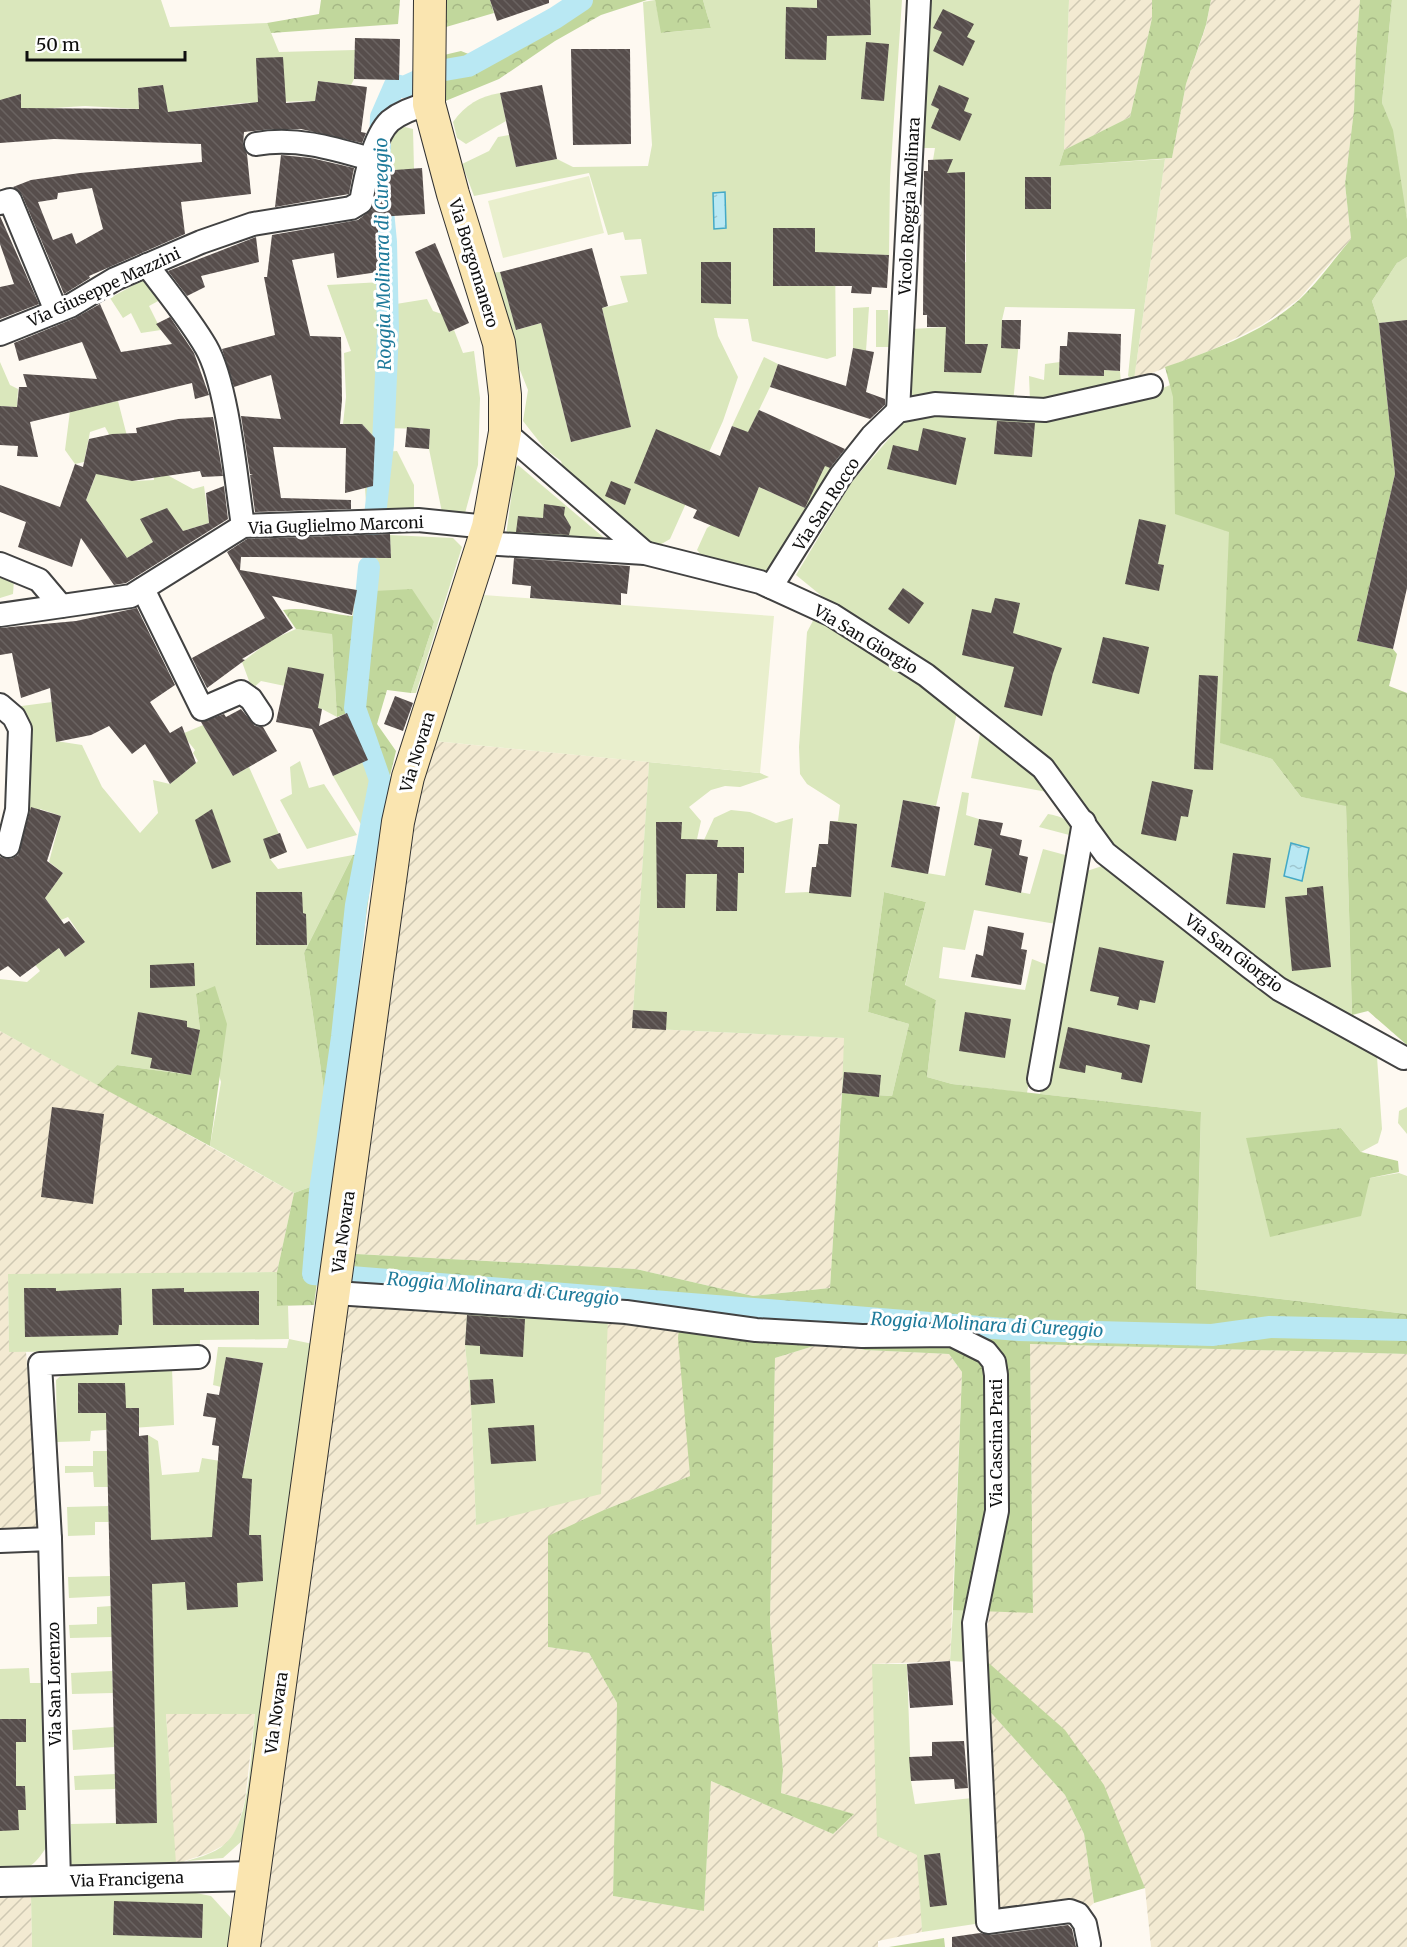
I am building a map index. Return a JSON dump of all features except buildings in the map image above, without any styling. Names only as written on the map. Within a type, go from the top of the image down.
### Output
[{"type":"main road","name":"Via Borgomanero","points":[[429,0],[429,88],[453,194],[499,344],[505,395],[505,432],[485,535]]},
{"type":"main road","name":"Via Novara","points":[[244,1947],[337,1282],[398,822],[408,777],[485,535]]},
{"type":"street","name":"Vicolo Roggia Molinara","points":[[898,411],[919,0]]},
{"type":"street","name":"Via Giuseppe Mazzini","points":[[0,334],[56,311],[114,279],[254,224],[351,208],[361,202],[373,154],[389,122],[411,109],[429,88]]},
{"type":"street","points":[[256,144],[280,140],[373,154]]},
{"type":"street","points":[[0,203],[10,200],[56,311]]},
{"type":"street","points":[[147,265],[207,348],[213,364],[223,404],[243,526]]},
{"type":"street","points":[[898,411],[935,404],[1045,410],[1151,386]]},
{"type":"street","name":"Via San Rocco","points":[[771,587],[842,474],[873,436],[898,411]]},
{"type":"street","points":[[505,432],[645,553]]},
{"type":"street","name":"Via Guglielmo Marconi","points":[[137,592],[243,526],[418,520],[485,535]]},
{"type":"street","points":[[485,535],[645,553],[771,587]]},
{"type":"street","points":[[0,564],[39,580],[61,606]]},
{"type":"street","name":"Via San Giorgio","points":[[771,587],[832,615],[926,675],[1043,768],[1105,853],[1279,989],[1404,1058]]},
{"type":"street","points":[[0,615],[137,592],[202,709],[241,692],[251,699],[261,714]]},
{"type":"street","points":[[0,705],[14,717],[20,729],[17,810],[8,846]]},
{"type":"street","points":[[1039,1079],[1084,822]]},
{"type":"street","name":"Via Cascina Prati","points":[[337,1282],[626,1312],[756,1330],[862,1336],[952,1335],[986,1352],[994,1362],[996,1375],[997,1511],[974,1623],[988,1922],[1070,1911],[1078,1914],[1085,1924],[1089,1944]]},
{"type":"street","name":"Via San Lorenzo","points":[[59,1881],[50,1539],[40,1364],[198,1357]]},
{"type":"street","points":[[0,1541],[50,1539]]},
{"type":"street","name":"Via Francigena","points":[[0,1882],[254,1876]]},
{"type":"shaded area","points":[[1069,0],[1152,0],[1152,18],[1130,117],[1064,150]]},
{"type":"shaded area","points":[[1211,0],[1360,0],[1354,110],[1345,184],[1351,239],[1299,299],[1262,325],[1214,349],[1134,380],[1165,159],[1172,158],[1186,84],[1206,26]]},
{"type":"shaded area","points":[[434,741],[649,762],[632,1028],[845,1038],[830,1288],[753,1296],[636,1269],[356,1254],[413,814]]},
{"type":"shaded area","points":[[0,1031],[294,1193],[277,1272],[8,1275],[9,1351],[26,1352],[42,1532],[0,1534]]},
{"type":"shaded area","points":[[342,1303],[467,1312],[465,1345],[471,1405],[476,1525],[608,1318],[680,1326],[690,1476],[604,1510],[548,1647],[589,1653],[617,1703],[613,1896],[704,1911],[711,1781],[833,1834],[853,1814],[781,1793],[783,1770],[770,1622],[775,1358],[830,1341],[865,1350],[949,1354],[962,1372],[950,1661],[872,1664],[918,1854],[922,1932],[878,1941],[878,1947],[259,1947]]},
{"type":"shaded area","points":[[1030,1344],[1407,1354],[1407,1947],[1151,1947],[1145,1888],[983,1658],[990,1611],[1033,1612]]},
{"type":"shaded area","points":[[984,1705],[1065,1795],[1084,1834],[1094,1903],[1087,1909],[995,1916]]},
{"type":"shaded area","points":[[255,1713],[245,1800],[237,1829],[226,1844],[209,1853],[175,1864],[166,1714]]},
{"type":"shaded area","points":[[0,1896],[31,1896],[32,1947],[0,1947]]},
{"type":"green space","points":[[0,0],[161,0],[170,27],[267,23],[279,52],[355,50],[354,79],[351,85],[318,81],[315,104],[310,101],[243,103],[168,112],[162,85],[138,88],[139,109],[85,106],[21,110],[0,100]]},
{"type":"green space","points":[[321,0],[400,0],[398,24],[271,33],[267,23],[319,14]]},
{"type":"green space","points":[[445,0],[490,0],[494,13],[446,27]]},
{"type":"green space","points":[[590,0],[647,0],[601,15],[555,41],[499,79],[443,102],[444,55],[461,51],[476,57],[506,47],[551,27]]},
{"type":"green space","points":[[655,0],[662,33],[711,28],[703,0],[902,0],[890,178],[889,255],[835,253],[836,356],[827,359],[752,341],[748,319],[714,318],[718,336],[738,377],[723,421],[670,539],[653,549],[565,475],[561,461],[545,449],[523,421],[528,390],[508,340],[488,273],[500,272],[516,330],[541,323],[571,442],[631,427],[602,308],[628,302],[620,276],[647,274],[641,239],[625,240],[623,232],[608,235],[589,173],[474,196],[462,164],[489,151],[498,137],[509,135],[516,167],[557,159],[573,167],[648,166],[652,145],[643,2]]},
{"type":"green space","points":[[655,0],[703,0],[711,28],[661,33]]},
{"type":"green space","points":[[929,0],[1069,0],[1064,150],[1059,166],[1165,159],[1134,380],[1128,376],[1135,309],[1005,307],[1002,320],[1021,320],[1013,403],[905,399],[912,329],[946,327],[944,263],[966,262],[965,231],[945,231],[965,203],[965,173],[943,173],[943,160],[933,160],[935,148],[922,148]]},
{"type":"green space","points":[[1152,0],[1211,0],[1206,25],[1186,84],[1172,158],[1059,166],[1064,150],[1130,117],[1152,18]]},
{"type":"green space","points":[[1360,0],[1392,0],[1382,103],[1393,130],[1407,219],[1407,257],[1397,263],[1372,301],[1379,323],[1395,474],[1357,641],[1393,649],[1397,654],[1389,686],[1407,693],[1407,1045],[1368,1011],[1352,1015],[1346,806],[1301,797],[1272,759],[1220,743],[1229,532],[1175,514],[1173,397],[1165,367],[1254,331],[1286,311],[1314,285],[1351,239],[1345,184],[1354,110]]},
{"type":"green space","points":[[1392,0],[1407,0],[1407,219],[1382,103]]},
{"type":"green space","points":[[500,93],[506,121],[466,144],[457,138],[453,122],[463,111],[486,96]]},
{"type":"green space","points":[[401,126],[413,129],[414,169],[383,196],[372,196],[374,164]]},
{"type":"green space","points":[[589,176],[604,233],[503,258],[488,201]]},
{"type":"green space","points":[[1407,257],[1407,320],[1379,323],[1372,301],[1397,263]]},
{"type":"green space","points":[[396,266],[396,304],[427,299],[433,311],[442,314],[449,332],[454,330],[463,353],[474,351],[480,398],[478,465],[464,517],[443,517],[429,449],[430,429],[380,428],[385,452],[397,451],[414,485],[414,517],[367,516],[365,488],[373,486],[375,438],[363,425],[343,424],[346,397],[344,353],[351,351],[327,285],[382,282],[382,268]]},
{"type":"green space","points":[[143,280],[160,300],[149,306],[161,330],[141,333],[131,313],[123,318],[110,298]]},
{"type":"green space","points":[[869,307],[866,351],[853,348],[853,308]]},
{"type":"green space","points":[[876,310],[888,310],[889,347],[876,347]]},
{"type":"green space","points":[[764,357],[778,364],[770,387],[748,433],[732,426]]},
{"type":"green space","points":[[0,362],[10,385],[18,389],[17,407],[0,406]]},
{"type":"green space","points":[[1060,362],[1059,375],[1104,376],[1104,370],[1120,371],[1121,383],[1060,398],[1030,401],[1029,376],[1044,380],[1045,364]]},
{"type":"green space","points":[[1170,385],[1230,531],[1221,743],[1272,759],[1301,797],[1346,805],[1352,1015],[1281,983],[1114,848],[1090,815],[796,575],[851,483],[904,421],[933,415],[1054,416],[1125,404]]},
{"type":"green space","points":[[118,401],[128,440],[111,438],[105,427],[90,432],[84,462],[75,464],[65,450],[70,411]]},
{"type":"green space","points":[[798,453],[835,470],[789,542],[766,572],[710,565],[697,550],[707,528],[711,525],[739,536],[759,487],[805,508],[819,477]]},
{"type":"green space","points":[[165,465],[169,476],[193,489],[204,486],[209,523],[183,531],[167,509],[141,519],[153,542],[127,558],[86,500],[97,472],[134,481],[154,480],[153,470]]},
{"type":"green space","points":[[518,465],[609,542],[506,536],[515,469]]},
{"type":"green space","points":[[390,535],[453,538],[462,547],[416,693],[411,693],[434,622],[352,617],[363,558],[391,558]]},
{"type":"green space","points":[[0,573],[14,580],[13,594],[0,598]]},
{"type":"green space","points":[[412,589],[434,622],[411,693],[387,690],[377,724],[396,751],[376,834],[366,833],[373,785],[368,760],[347,713],[337,717],[332,634],[296,629],[283,610],[303,609],[366,617],[374,591]]},
{"type":"green space","points":[[484,595],[774,616],[760,773],[434,741]]},
{"type":"green space","points":[[815,617],[897,669],[957,713],[936,806],[903,800],[891,867],[945,876],[962,792],[969,793],[966,815],[979,819],[974,845],[992,849],[985,885],[1030,894],[1043,849],[1069,856],[1056,924],[974,910],[965,950],[943,947],[939,978],[1025,990],[1032,959],[1050,966],[1027,1093],[952,1084],[927,1077],[936,1000],[905,986],[926,902],[884,892],[868,1012],[909,1024],[892,1096],[842,1093],[844,1038],[632,1028],[649,762],[760,773],[769,777],[740,787],[725,786],[711,790],[689,807],[701,821],[697,839],[704,840],[714,818],[731,810],[750,812],[776,823],[793,818],[785,893],[809,892],[812,867],[816,867],[819,844],[828,844],[830,821],[838,821],[840,805],[807,784],[800,774],[799,747],[807,632]]},
{"type":"green space","points":[[296,629],[332,633],[337,717],[310,706],[323,674],[288,668],[285,686],[261,681],[252,689],[242,662],[271,640]]},
{"type":"green space","points":[[52,702],[56,741],[82,745],[102,787],[140,833],[158,813],[153,780],[170,784],[198,761],[193,753],[195,750],[182,734],[203,725],[233,776],[249,767],[287,852],[270,859],[278,869],[353,855],[304,953],[328,1118],[313,1186],[294,1193],[210,1146],[221,1082],[196,994],[200,1030],[191,1075],[117,1065],[97,1085],[0,1031],[0,979],[27,982],[40,971],[26,953],[49,936],[65,957],[85,942],[68,917],[61,920],[45,898],[63,873],[49,862],[61,816],[40,809],[37,822],[14,816],[14,707]]},
{"type":"green space","points":[[980,734],[1029,769],[1047,792],[971,778]]},
{"type":"green space","points":[[368,760],[373,785],[366,833],[333,776]]},
{"type":"green space","points":[[300,761],[309,788],[324,784],[357,835],[307,849],[280,800],[292,794],[290,767]]},
{"type":"green space","points":[[1048,814],[1058,816],[1068,822],[1073,836],[1039,827]]},
{"type":"green space","points":[[375,850],[314,1305],[277,1306],[277,1272],[294,1193],[313,1186],[328,1118],[304,953],[353,855]]},
{"type":"green space","points":[[1108,864],[1264,992],[1359,1043],[1377,1057],[1382,1129],[1378,1143],[1361,1152],[1341,1128],[1246,1139],[1370,1178],[1399,1173],[1407,1176],[1407,1314],[1196,1289],[1201,1112],[1040,1094],[1084,872]]},
{"type":"green space","points":[[884,892],[926,902],[905,985],[936,1000],[927,1077],[952,1084],[1201,1112],[1196,1289],[1407,1314],[1407,1354],[1030,1344],[1033,1613],[953,1610],[962,1372],[949,1354],[865,1350],[830,1341],[775,1358],[770,1622],[783,1770],[781,1793],[854,1814],[833,1834],[711,1781],[704,1911],[613,1896],[617,1703],[589,1653],[548,1647],[548,1536],[604,1510],[690,1476],[678,1338],[681,1310],[351,1288],[356,1254],[636,1269],[753,1296],[830,1288],[842,1093],[892,1096],[909,1024],[868,1012]]},
{"type":"green space","points":[[215,986],[227,1024],[210,1146],[97,1085],[117,1065],[191,1075],[200,1030],[196,994]]},
{"type":"green space","points":[[1407,1107],[1407,1134],[1398,1123],[1399,1111]]},
{"type":"green space","points":[[1341,1128],[1361,1152],[1398,1161],[1399,1172],[1370,1178],[1361,1216],[1270,1237],[1246,1138]]},
{"type":"green space","points":[[277,1272],[277,1306],[288,1306],[289,1339],[200,1340],[200,1350],[9,1352],[8,1274]]},
{"type":"green space","points":[[467,1312],[608,1318],[601,1494],[476,1525],[471,1405],[465,1345]]},
{"type":"green space","points":[[289,1339],[313,1344],[243,1840],[223,1858],[186,1861],[221,1847],[234,1832],[241,1818],[248,1782],[255,1714],[166,1714],[176,1862],[70,1871],[71,1824],[157,1822],[148,1435],[158,1441],[162,1475],[199,1472],[202,1458],[245,1465],[263,1363],[227,1357],[221,1387],[213,1385],[218,1347],[287,1348]]},
{"type":"green space","points":[[172,1368],[174,1425],[91,1431],[90,1441],[57,1442],[56,1380],[66,1371]]},
{"type":"green space","points":[[93,1451],[107,1451],[108,1487],[94,1487],[93,1472],[65,1473],[65,1466],[93,1466]]},
{"type":"green space","points":[[108,1506],[109,1522],[95,1522],[95,1535],[68,1536],[67,1507]]},
{"type":"green space","points":[[110,1576],[110,1596],[69,1598],[68,1577]]},
{"type":"green space","points":[[111,1606],[112,1637],[70,1638],[69,1625],[97,1624],[97,1607]]},
{"type":"green space","points":[[953,1610],[973,1610],[968,1662],[950,1661]]},
{"type":"green space","points":[[983,1658],[1065,1730],[1104,1785],[1145,1888],[1094,1903],[1084,1834],[1065,1795],[984,1705]]},
{"type":"green space","points":[[872,1664],[907,1664],[911,1781],[915,1804],[982,1797],[988,1922],[922,1932],[917,1855],[877,1836]]},
{"type":"green space","points":[[29,1668],[30,1683],[44,1683],[46,1848],[32,1865],[22,1869],[0,1871],[0,1669]]},
{"type":"green space","points":[[112,1671],[113,1693],[72,1694],[71,1673]]},
{"type":"green space","points":[[114,1727],[114,1747],[73,1750],[72,1730]]},
{"type":"green space","points":[[115,1774],[115,1789],[75,1790],[74,1776]]},
{"type":"green space","points":[[114,1887],[186,1891],[211,1896],[232,1919],[229,1947],[32,1947],[31,1896]]},
{"type":"green space","points":[[944,1938],[945,1947],[889,1947]]},
{"type":"water","points":[[725,192],[726,228],[714,229],[713,193]]},
{"type":"water","points":[[1291,843],[1309,848],[1302,881],[1284,876]]},
{"type":"waterway","name":"Roggia Molinara di Cureggio","points":[[374,525],[383,444],[388,331],[386,242],[379,169],[381,117],[395,85],[404,87],[439,71],[468,66],[555,18],[582,0]]},
{"type":"waterway","name":"Roggia Molinara di Cureggio","points":[[369,567],[355,708],[380,780],[356,905],[342,1037],[320,1191],[313,1274],[1019,1330],[1212,1335],[1270,1327],[1407,1330]]}]
